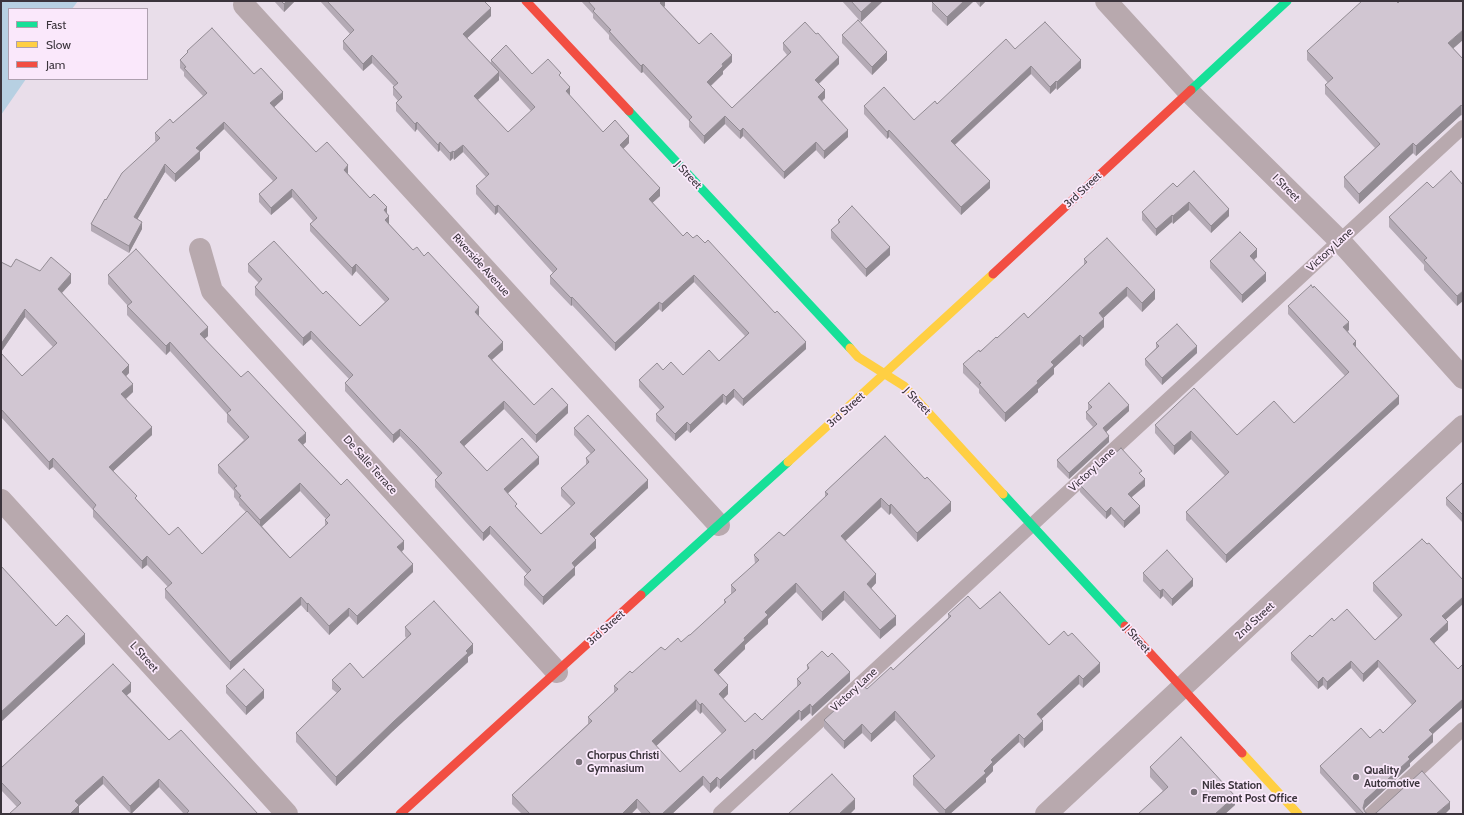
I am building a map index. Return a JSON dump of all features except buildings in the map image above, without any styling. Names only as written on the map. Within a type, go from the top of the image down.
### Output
[{"type":"street","name":"J Street","points":[[526,1],[858,357],[884,375],[904,386],[1298,814]]},
{"type":"street","name":"I Street","points":[[1106,1],[1189,92],[1340,240],[1463,378]]},
{"type":"street","name":"3rd Street","points":[[400,814],[884,375],[1287,1]]},
{"type":"street","name":"Riverside Avenue","points":[[244,5],[719,525]]},
{"type":"street","name":"De Salle Terrace","points":[[200,249],[212,291],[558,672]]},
{"type":"street","name":"2nd Street","points":[[1046,814],[1463,426]]},
{"type":"street","name":"L Street","points":[[1,500],[287,814]]},
{"type":"lane","name":"Victory Lane","points":[[720,813],[1463,127]]},
{"type":"lane","points":[[1371,814],[1463,729]]},
{"type":"water","points":[[1,1],[78,1],[73,8],[8,8],[8,80],[25,80],[1,115]]},
{"type":"traffic: fast","points":[[1191,90],[1287,1]]},
{"type":"traffic: fast","points":[[629,111],[850,348]]},
{"type":"traffic: fast","points":[[641,595],[788,462]]},
{"type":"traffic: fast","points":[[1003,494],[1125,626]]},
{"type":"traffic: slow","points":[[788,462],[993,274]]},
{"type":"traffic: slow","points":[[850,348],[858,357],[904,386],[1003,494]]},
{"type":"traffic: slow","points":[[1242,753],[1298,814]]},
{"type":"traffic: jam","points":[[526,1],[629,111]]},
{"type":"traffic: jam","points":[[993,274],[1191,90]]},
{"type":"traffic: jam","points":[[400,814],[641,595]]},
{"type":"traffic: jam","points":[[1125,626],[1242,753]]},
{"type":"place","name":"Chorpus Christi Gymnasium","points":[[579,762]]},
{"type":"place","name":"Quality Automotive","points":[[1356,777]]},
{"type":"place","name":"Niles Station Fremont Post Office","points":[[1194,792]]}]
